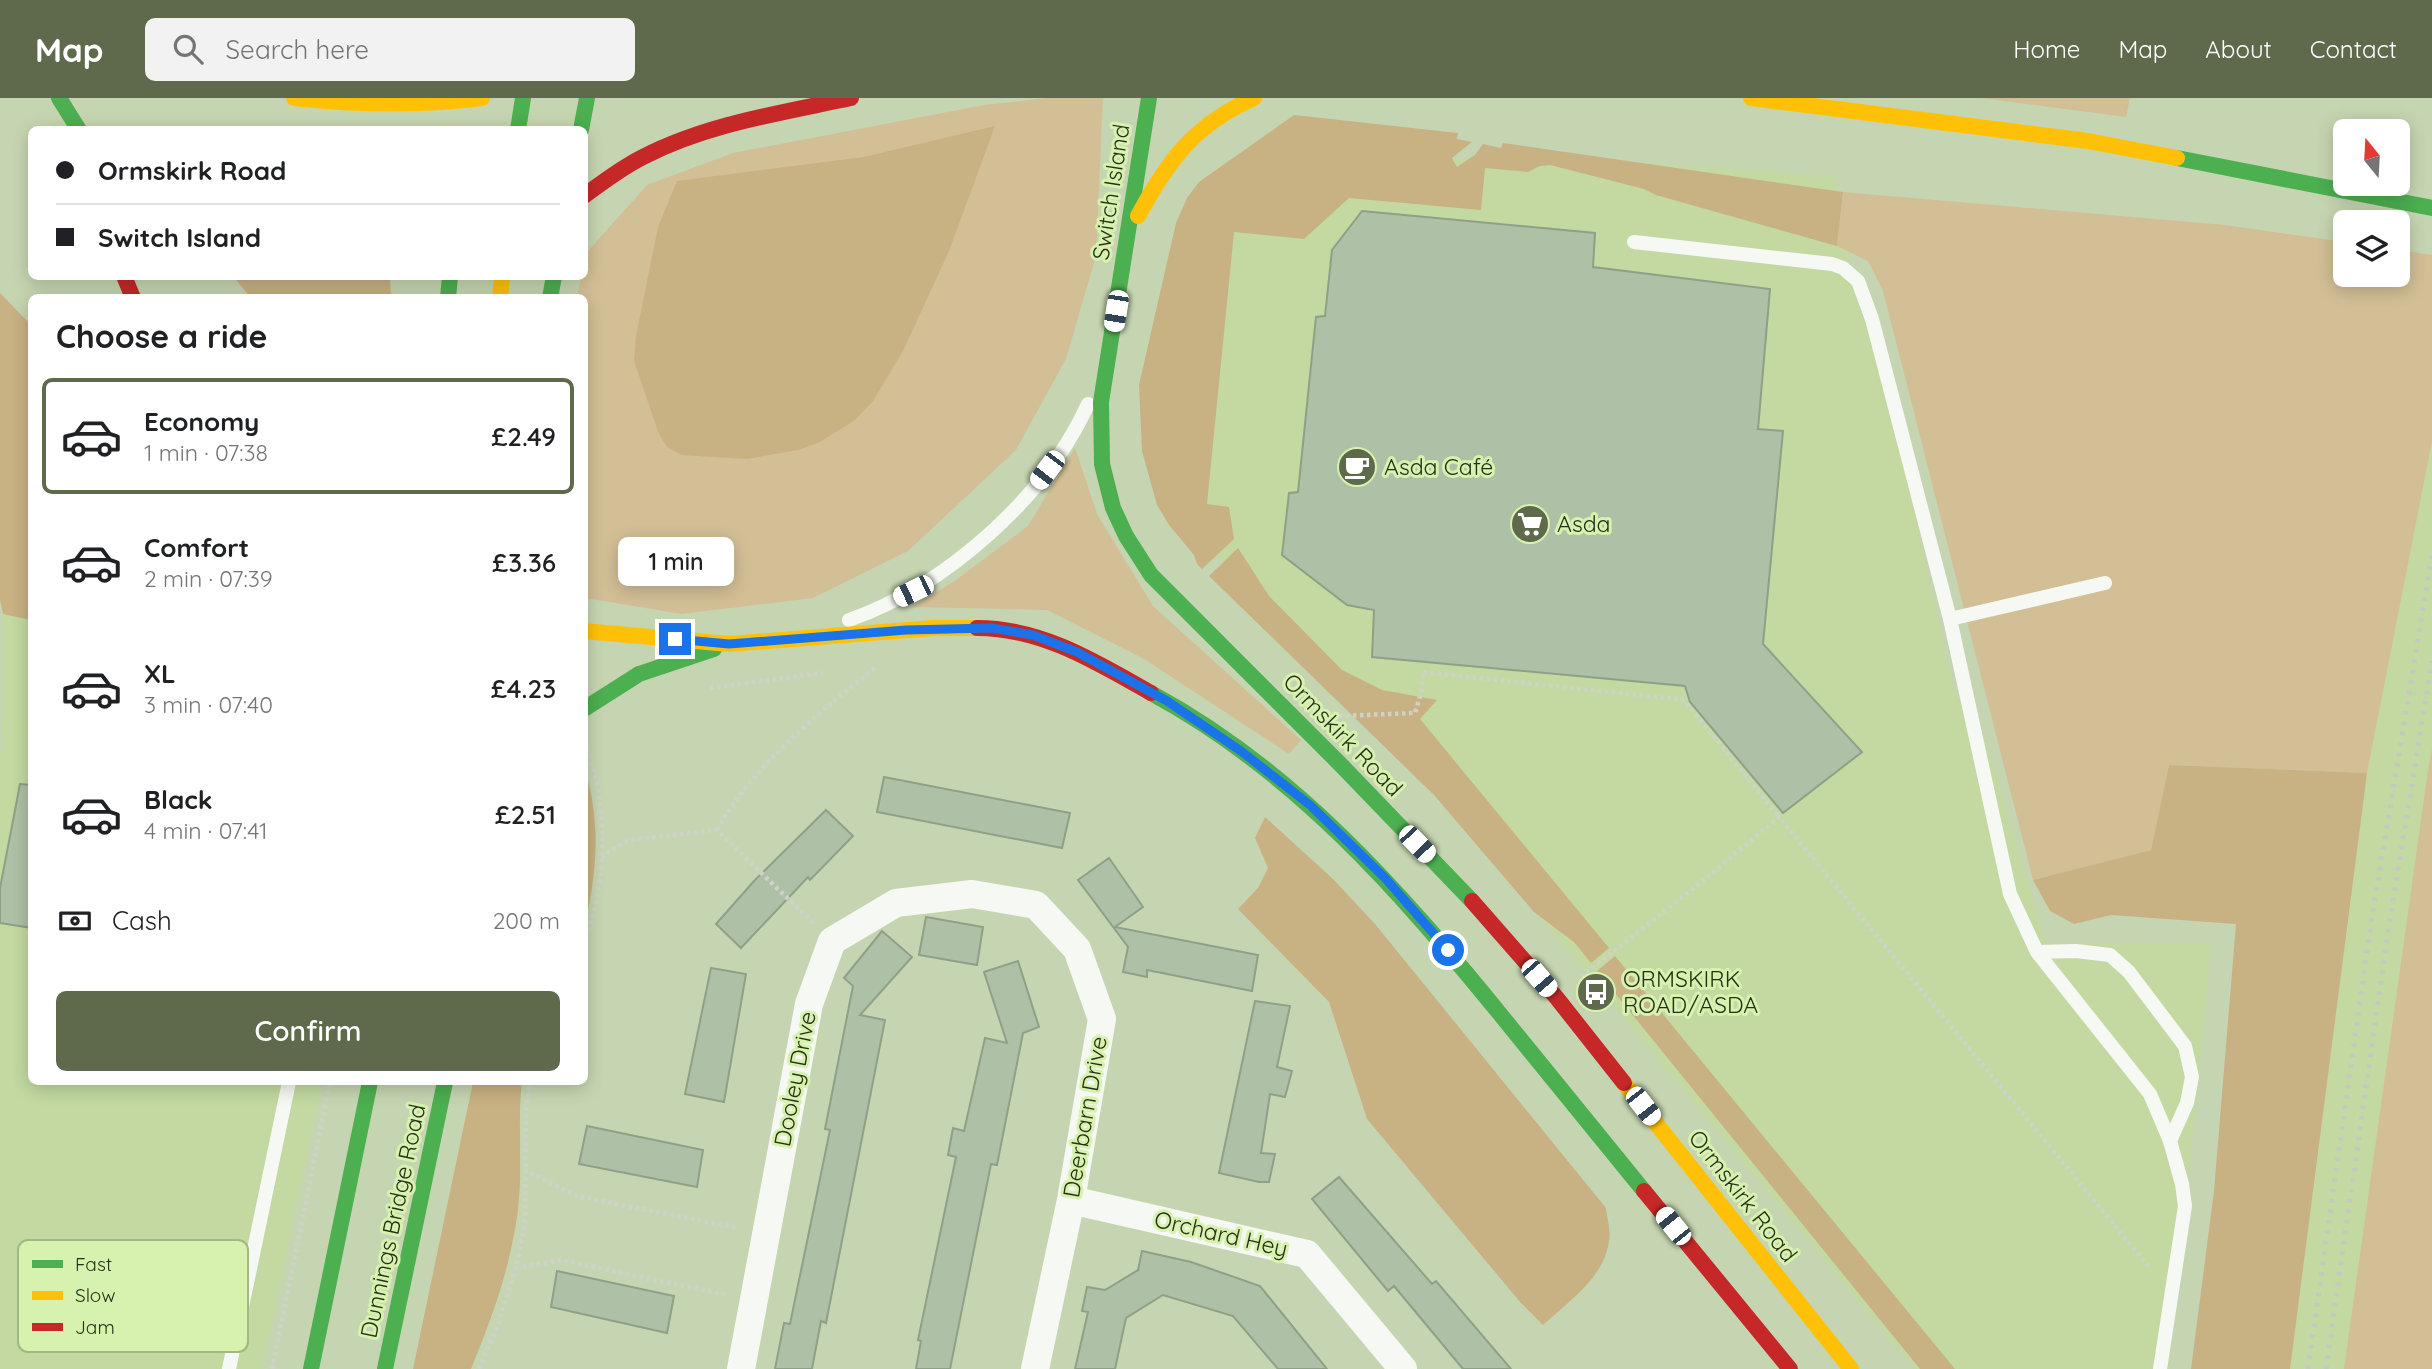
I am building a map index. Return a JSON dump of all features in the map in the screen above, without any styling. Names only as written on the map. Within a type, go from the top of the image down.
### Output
[{"type":"highway","points":[[59,98],[76,126]]},
{"type":"highway","points":[[294,98],[427,103],[472,99],[465,120]]},
{"type":"highway","points":[[519,126],[523,98]]},
{"type":"highway","points":[[582,126],[587,98]]},
{"type":"highway","points":[[588,193],[625,164],[654,150],[720,128],[851,98]]},
{"type":"highway","name":"Switch Island","points":[[1107,361],[1149,98]]},
{"type":"highway","points":[[1128,234],[1153,187],[1181,148],[1217,117],[1254,98]]},
{"type":"highway","points":[[1751,98],[2088,141],[2432,208]]},
{"type":"highway","name":"Ormskirk Road","points":[[1107,361],[1100,430],[1102,463],[1109,498],[1134,554],[1151,575],[1472,901],[1556,997],[1851,1369]]},
{"type":"highway","points":[[800,636],[945,628],[992,628],[1033,635],[1077,652],[1167,701],[1241,751],[1310,805],[1385,878],[1433,932],[1790,1369]]},
{"type":"highway","name":"Switch Island","points":[[588,631],[729,644],[800,636]]},
{"type":"highway","points":[[588,706],[639,674],[729,644]]},
{"type":"highway","points":[[311,1369],[369,1085]]},
{"type":"highway","name":"Dunnings Bridge Road","points":[[385,1369],[444,1085]]},
{"type":"street","name":"Deerbarn Drive","points":[[832,941],[896,903],[972,894],[1036,905],[1077,949],[1102,1019],[1071,1199],[1035,1369]]},
{"type":"street","name":"Dooley Drive","points":[[741,1369],[809,1004],[832,941]]},
{"type":"street","name":"Orchard Hey","points":[[1071,1199],[1307,1254],[1403,1369]]},
{"type":"lane","points":[[1634,242],[1832,264],[1843,268],[1858,281],[1872,319],[1950,620],[2010,894],[2037,952],[2150,1094],[2170,1141],[2182,1184],[2185,1206],[2160,1369]]},
{"type":"lane","name":"Switch Island","points":[[800,636],[863,615],[913,591],[995,530],[1021,505],[1074,435],[1107,361]]},
{"type":"lane","points":[[1950,620],[2105,583]]},
{"type":"lane","points":[[2037,952],[2076,951],[2110,955],[2129,972],[2185,1046],[2192,1077],[2187,1103],[2170,1141]]},
{"type":"lane","points":[[248,1278],[288,1085]]},
{"type":"path","points":[[717,830],[734,801],[797,732],[880,664],[867,666]]},
{"type":"path","points":[[1330,716],[1415,713],[1422,690],[1423,672],[1684,700],[2148,1266]]},
{"type":"path","points":[[707,689],[829,673]]},
{"type":"path","points":[[588,756],[599,793],[601,857],[588,931]]},
{"type":"path","points":[[1556,997],[1779,817]]},
{"type":"path","points":[[601,857],[629,840],[717,830]]},
{"type":"path","points":[[717,830],[832,941]]},
{"type":"path","points":[[272,1369],[329,1085]]},
{"type":"path","points":[[479,1369],[498,1325],[516,1268],[525,1224],[526,1108],[530,1085]]},
{"type":"path","points":[[524,1170],[577,1196],[766,1234]]},
{"type":"path","points":[[516,1268],[561,1260],[754,1301]]},
{"type":"shaded area","points":[[1047,98],[1103,98],[1096,256],[1066,359],[1016,450],[908,551],[813,598],[681,614],[588,598],[588,294],[578,294],[580,280],[588,280],[588,251],[647,185],[733,153],[984,105]]},
{"type":"shaded area","points":[[1981,98],[2130,98],[2126,117]]},
{"type":"shaded area","points":[[1294,115],[1458,133],[1457,139],[1472,142],[1452,158],[1457,167],[1475,155],[1483,144],[1501,148],[1503,143],[1843,192],[1837,246],[1656,195],[1644,189],[1550,165],[1528,172],[1485,168],[1481,210],[1349,198],[1304,239],[1234,232],[1207,504],[1229,507],[1234,539],[1202,569],[1157,505],[1142,451],[1139,385],[1176,223],[1187,198],[1199,182]]},
{"type":"shaded area","points":[[995,126],[949,251],[903,351],[873,401],[855,420],[818,443],[798,450],[747,459],[681,455],[667,447],[659,434],[634,361],[636,336],[658,227],[677,181],[864,157]]},
{"type":"shaded area","points":[[1508,153],[1835,176],[1853,281],[1899,442],[1954,693],[1981,725],[2047,944],[2212,943],[2169,1369],[1915,1369],[1355,695],[1177,516],[1231,202],[1347,176]]},
{"type":"shaded area","points":[[1843,192],[2225,225],[2333,240],[2333,287],[2410,287],[2410,252],[2432,255],[2432,441],[2367,773],[2169,765],[2151,850],[2033,880],[1883,291],[1868,261],[1837,246]]},
{"type":"shaded area","points":[[236,280],[390,280],[391,294],[248,294]]},
{"type":"shaded area","points":[[0,293],[28,322],[28,619],[3,614],[0,600]]},
{"type":"shaded area","points":[[2432,441],[2432,749],[2344,1369],[2290,1369],[2367,773]]},
{"type":"shaded area","points":[[1075,448],[1097,514],[1153,606],[1301,740],[1289,754],[1144,659],[1047,610],[912,607],[956,580],[1028,526]]},
{"type":"shaded area","points":[[1238,548],[1269,596],[1342,670],[1382,690],[1437,700],[1420,719],[1609,948],[1591,963],[1574,942],[1534,912],[1434,795],[1209,576]]},
{"type":"shaded area","points":[[3,614],[28,619],[28,1085],[321,1085],[262,1369],[0,1369],[0,760],[3,729]]},
{"type":"shaded area","points":[[2432,749],[2432,1369],[2344,1369],[2428,770]]},
{"type":"shaded area","points":[[2169,765],[2367,773],[2290,1369],[2191,1369],[2214,1191],[2236,924],[2111,915],[2074,924],[2050,911],[2033,880],[2151,850]]},
{"type":"shaded area","points":[[588,781],[596,847],[588,908]]},
{"type":"shaded area","points":[[1265,817],[1333,879],[1375,924],[1606,1208],[1609,1237],[1606,1254],[1600,1266],[1584,1288],[1543,1325],[1521,1303],[1367,1119],[1329,1002],[1238,909],[1258,888],[1268,868],[1255,838]]},
{"type":"shaded area","points":[[1615,956],[1955,1369],[1920,1369],[1597,971]]},
{"type":"shaded area","points":[[472,1085],[522,1085],[518,1210],[505,1272],[471,1369],[413,1369]]},
{"type":"building","name":"Asda","points":[[1362,211],[1595,233],[1593,267],[1770,289],[1758,429],[1783,431],[1763,644],[1862,752],[1783,813],[1690,702],[1685,686],[1372,657],[1374,610],[1347,605],[1282,555],[1289,493],[1298,492],[1316,317],[1325,316],[1332,250]]},
{"type":"building","points":[[884,777],[1070,813],[1062,848],[877,812]]},
{"type":"building","points":[[20,784],[28,785],[28,927],[0,923],[0,888]]},
{"type":"building","points":[[826,810],[853,836],[810,880],[808,877],[741,948],[716,924],[754,881]]},
{"type":"building","points":[[1109,858],[1143,907],[1115,927],[1258,955],[1252,991],[1147,970],[1147,977],[1123,972],[1128,947],[1078,880]]},
{"type":"building","points":[[926,917],[983,927],[977,965],[919,955]]},
{"type":"building","points":[[882,931],[912,957],[860,1015],[885,1020],[826,1323],[821,1321],[812,1369],[775,1369],[784,1323],[790,1324],[830,1130],[825,1129],[853,986],[844,978]]},
{"type":"building","points":[[1018,961],[1039,1027],[1023,1033],[997,1165],[991,1164],[950,1369],[916,1369],[921,1341],[918,1340],[956,1157],[948,1155],[953,1128],[964,1131],[985,1038],[1007,1043],[984,972]]},
{"type":"building","points":[[711,968],[746,974],[724,1102],[685,1094]]},
{"type":"building","points":[[1255,1001],[1290,1006],[1277,1067],[1292,1071],[1285,1097],[1270,1094],[1261,1153],[1275,1154],[1269,1182],[1219,1173]]},
{"type":"building","points":[[587,1126],[703,1150],[697,1187],[579,1164]]},
{"type":"building","points":[[1339,1177],[1432,1284],[1436,1281],[1511,1369],[1463,1369],[1394,1286],[1388,1291],[1312,1199]]},
{"type":"building","points":[[1142,1251],[1191,1262],[1260,1286],[1327,1369],[1278,1369],[1233,1316],[1163,1295],[1126,1318],[1115,1369],[1075,1369],[1088,1312],[1082,1311],[1087,1287],[1105,1290],[1138,1270]]},
{"type":"building","points":[[557,1271],[674,1296],[667,1333],[551,1307]]},
{"type":"railway","points":[[2308,1369],[2371,923],[2432,555]]},
{"type":"railway","points":[[2326,1369],[2389,925],[2432,661]]},
{"type":"traffic: fast","points":[[59,98],[76,126]]},
{"type":"traffic: fast","points":[[519,126],[523,98]]},
{"type":"traffic: fast","points":[[582,126],[587,98]]},
{"type":"traffic: fast","points":[[1149,98],[1101,402],[1102,464],[1113,508],[1126,536],[1151,575],[1472,901]]},
{"type":"traffic: fast","points":[[2177,158],[2432,208]]},
{"type":"traffic: fast","points":[[448,294],[450,280]]},
{"type":"traffic: fast","points":[[551,294],[553,280]]},
{"type":"traffic: fast","points":[[588,706],[639,674],[714,649]]},
{"type":"traffic: fast","points":[[1151,693],[1252,758],[1298,796],[1383,878],[1462,968],[1644,1191]]},
{"type":"traffic: fast","points":[[311,1369],[369,1085]]},
{"type":"traffic: fast","points":[[385,1369],[444,1085]]},
{"type":"traffic: slow","points":[[294,98],[388,104],[482,98]]},
{"type":"traffic: slow","points":[[1138,216],[1161,177],[1185,146],[1215,120],[1254,98]]},
{"type":"traffic: slow","points":[[1751,98],[2088,141],[2177,158]]},
{"type":"traffic: slow","points":[[500,294],[502,280]]},
{"type":"traffic: slow","points":[[588,631],[729,644],[933,628],[977,628]]},
{"type":"traffic: slow","points":[[1624,1083],[1851,1369]]},
{"type":"traffic: jam","points":[[588,193],[635,161],[693,136],[745,121],[851,98]]},
{"type":"traffic: jam","points":[[126,280],[131,294]]},
{"type":"traffic: jam","points":[[977,628],[1001,630],[1046,640],[1089,659],[1151,693]]},
{"type":"traffic: jam","points":[[1472,901],[1556,997],[1624,1083]]},
{"type":"traffic: jam","points":[[1644,1191],[1790,1369]]},
{"type":"place","name":"Asda Café","points":[[1357,467]]},
{"type":"place","name":"Asda","points":[[1530,524]]},
{"type":"place","name":"ORMSKIRK ROAD/ASDA","points":[[1596,992]]},
{"type":"route","points":[[675,639],[729,644],[800,636],[933,628],[992,628],[1033,635],[1077,652],[1167,701],[1241,751],[1310,805],[1385,878],[1448,950]]}]
